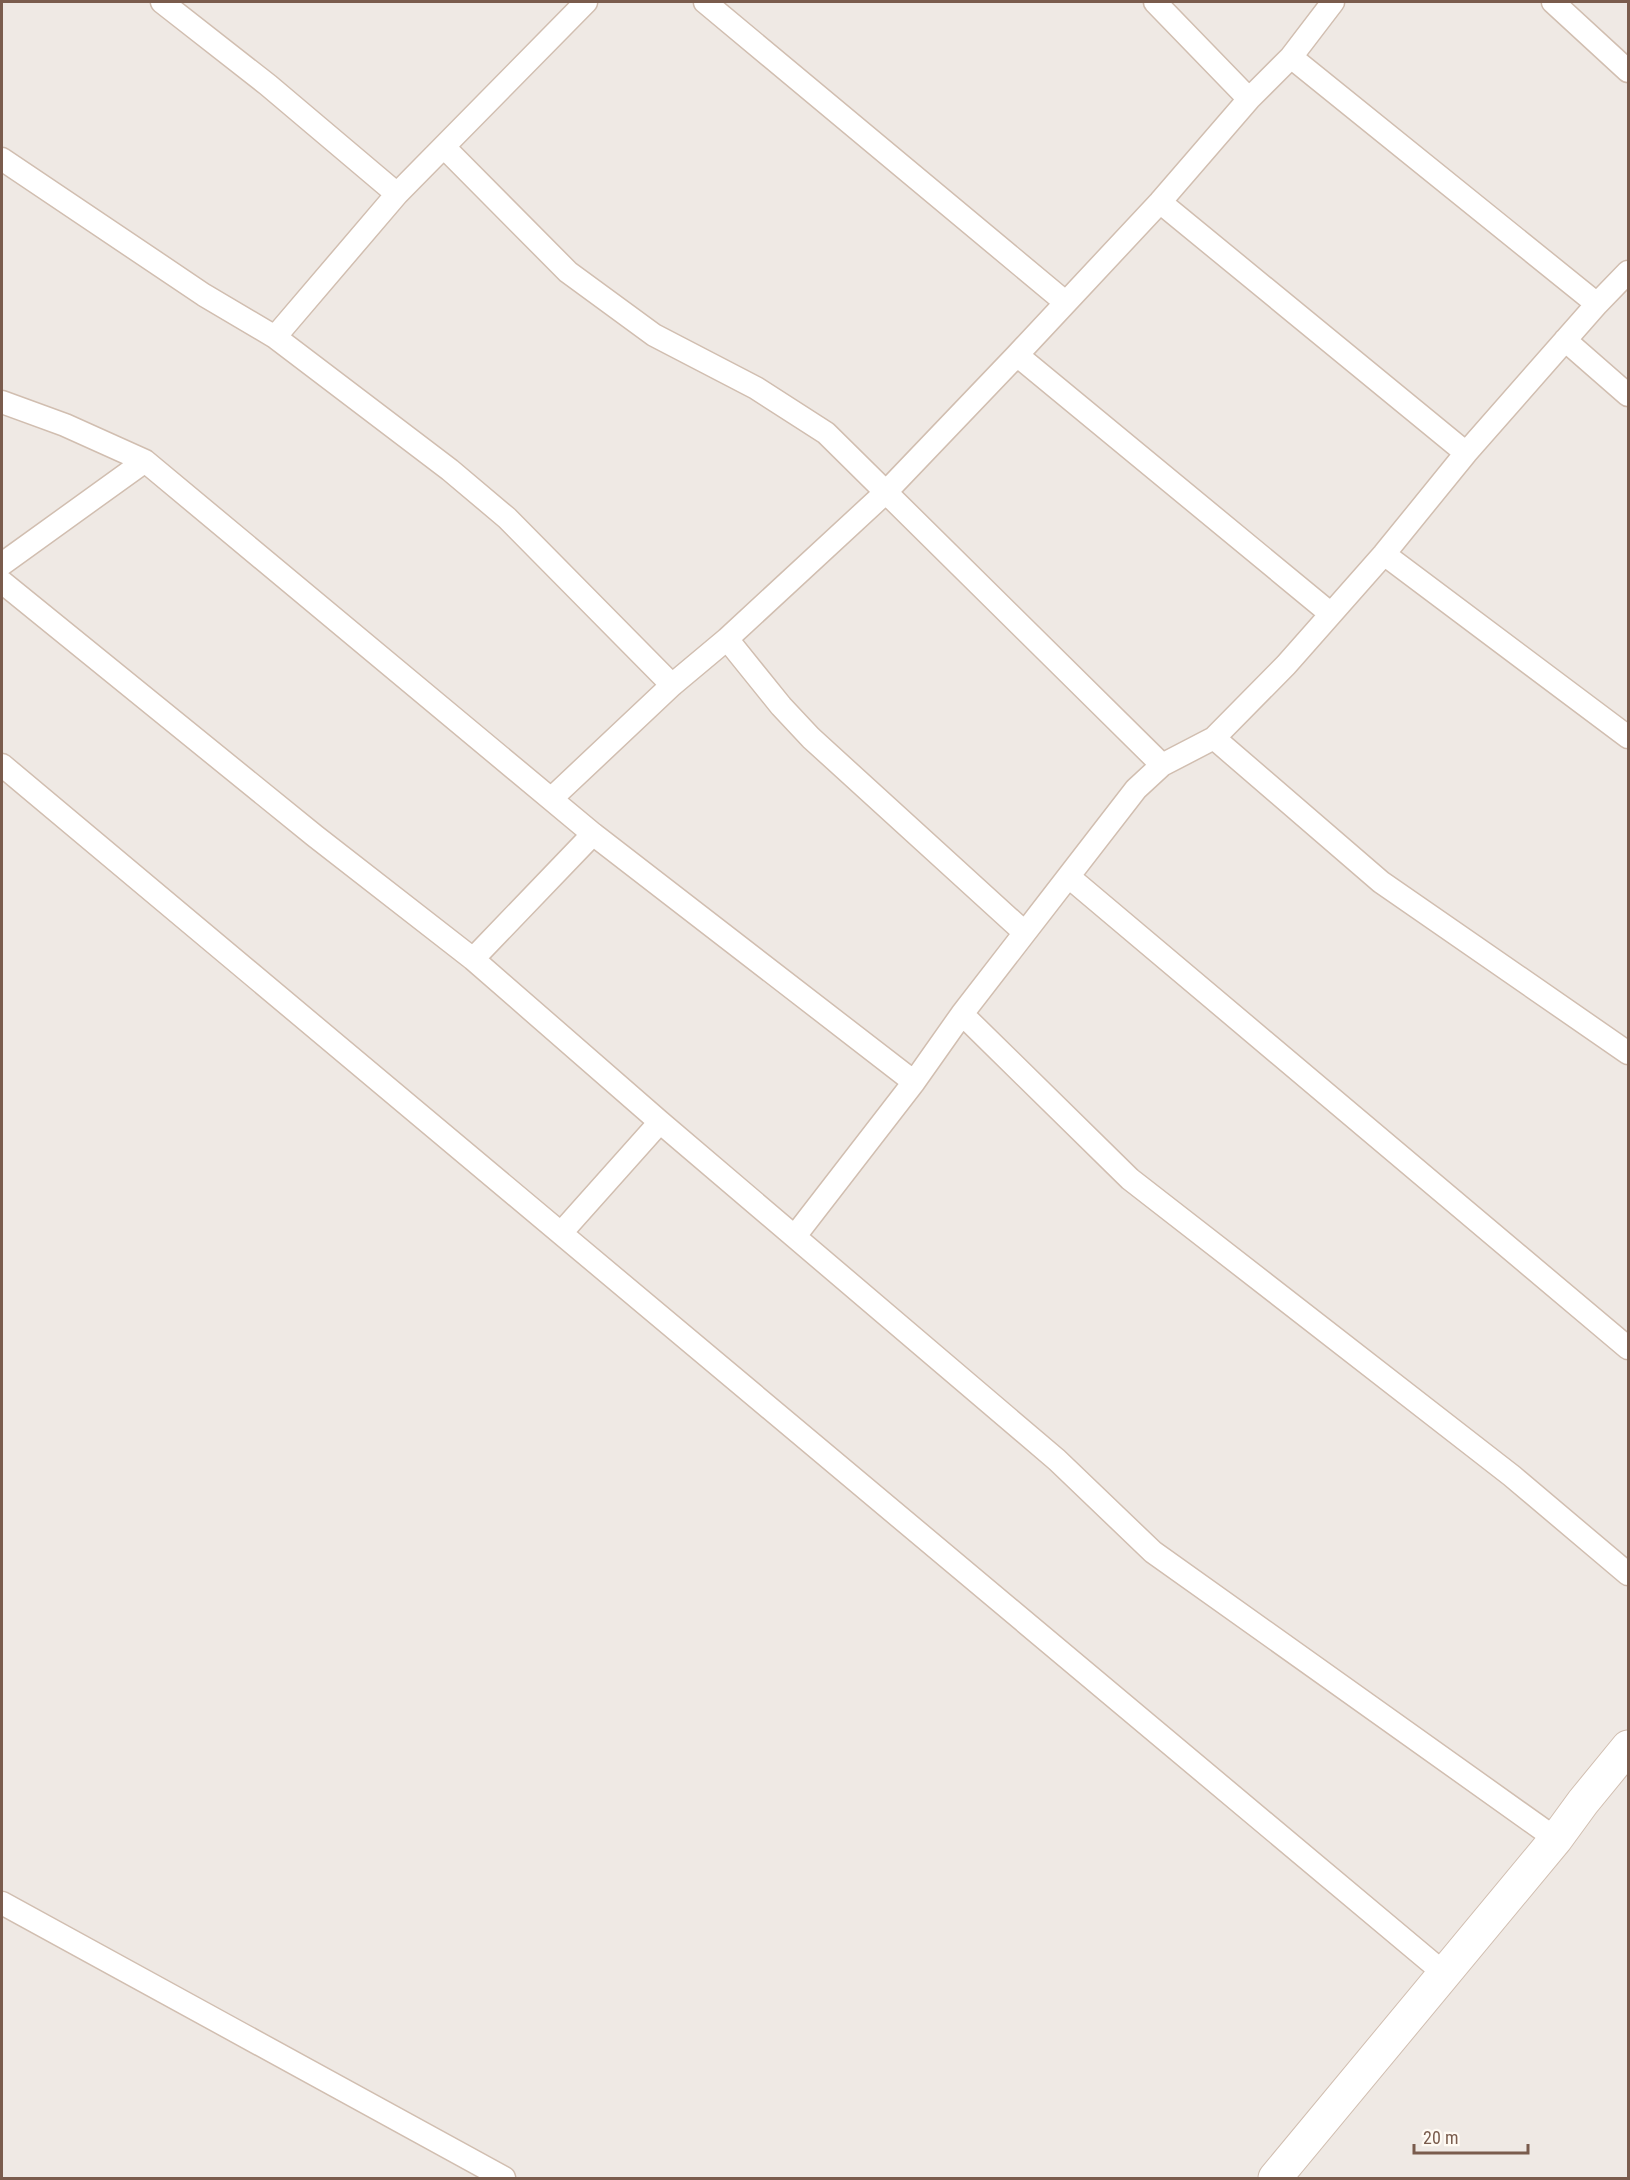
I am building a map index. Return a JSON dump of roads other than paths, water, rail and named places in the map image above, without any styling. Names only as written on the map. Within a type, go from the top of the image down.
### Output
[{"type":"street","points":[[1275,2178],[1556,1839],[1583,1802],[1629,1747]]},
{"type":"lane","points":[[162,2],[259,78],[397,194]]},
{"type":"lane","points":[[275,337],[397,194],[586,2]]},
{"type":"lane","points":[[705,2],[1065,302]]},
{"type":"lane","points":[[1155,2],[1249,99]]},
{"type":"lane","points":[[551,799],[672,685],[727,639],[886,492],[1017,356],[1160,202],[1249,99],[1291,57],[1333,2]]},
{"type":"lane","points":[[1553,2],[1629,71]]},
{"type":"lane","points":[[1291,57],[1596,304]]},
{"type":"lane","points":[[444,147],[568,272],[654,335],[756,388],[826,433],[1162,765]]},
{"type":"lane","points":[[2,159],[204,295],[275,337],[485,499],[507,518],[672,685]]},
{"type":"lane","points":[[1160,202],[1466,453]]},
{"type":"lane","points":[[795,1236],[914,1082],[1024,932],[1136,789],[1162,765],[1214,738],[1286,665],[1384,554],[1466,453],[1596,304],[1629,272]]},
{"type":"lane","points":[[1565,340],[1629,395]]},
{"type":"lane","points":[[1017,356],[1331,614]]},
{"type":"lane","points":[[2,402],[65,425],[145,461],[593,834],[914,1082]]},
{"type":"lane","points":[[2,564],[145,461]]},
{"type":"lane","points":[[1384,554],[1629,737]]},
{"type":"lane","points":[[2,582],[472,959],[1057,1460],[1153,1552],[1556,1839]]},
{"type":"lane","points":[[727,639],[781,706],[811,738],[1024,932]]},
{"type":"lane","points":[[1214,738],[1381,882],[1629,1053]]},
{"type":"lane","points":[[2,765],[1444,1974]]},
{"type":"lane","points":[[472,959],[593,834]]},
{"type":"lane","points":[[1069,877],[1629,1348]]},
{"type":"lane","points":[[962,1014],[1130,1179],[1512,1476],[1629,1574]]},
{"type":"lane","points":[[561,1233],[660,1122]]},
{"type":"lane","points":[[2,1903],[504,2178]]}]
